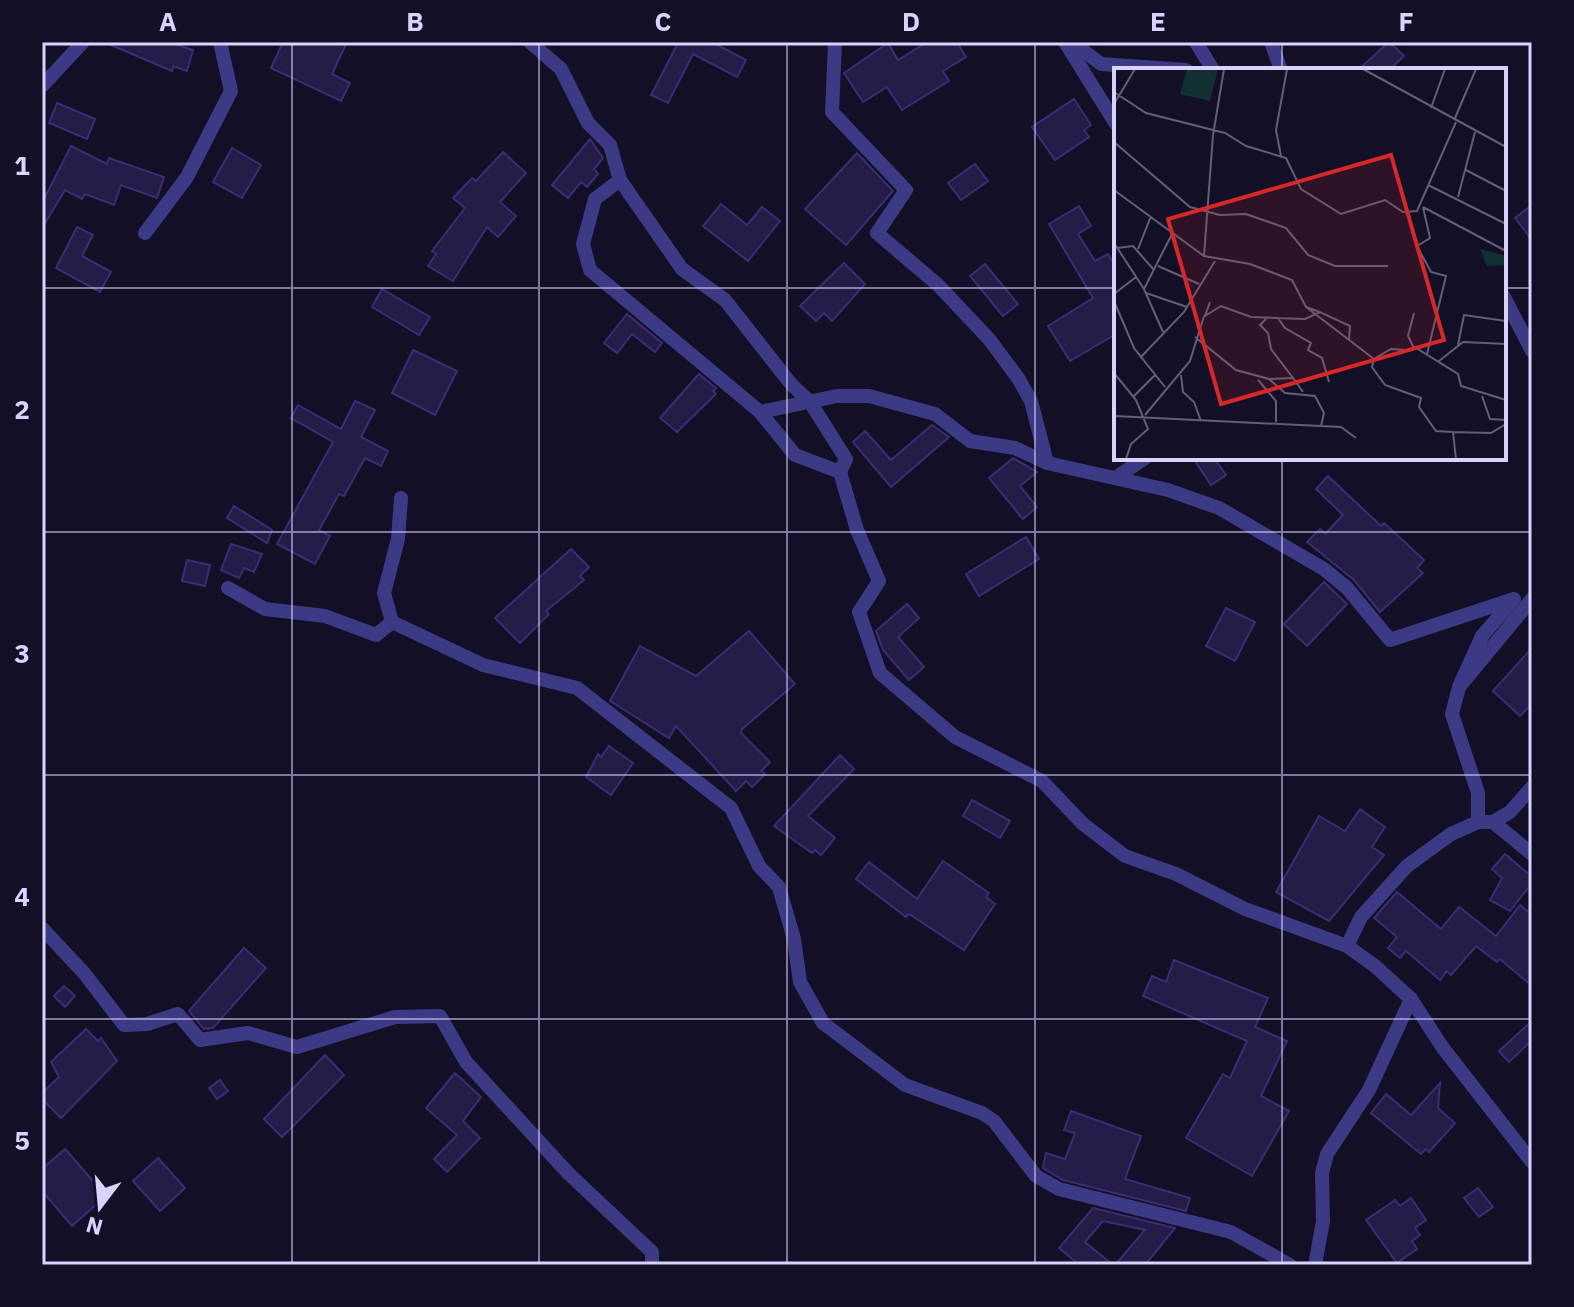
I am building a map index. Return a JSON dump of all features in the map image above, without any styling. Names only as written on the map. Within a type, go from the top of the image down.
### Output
[{"type":"street","points":[[42,86],[83,42]]},
{"type":"street","points":[[145,233],[187,177],[231,91],[220,42]]},
{"type":"street","points":[[530,42],[561,69],[588,123],[610,145],[620,180],[682,269],[725,300],[791,384],[810,402],[846,459],[840,472],[852,516],[879,581],[859,612],[880,673],[955,737],[1042,781],[1083,824],[1125,856],[1176,874],[1245,909],[1347,946],[1411,999],[1443,1048],[1532,1162]]},
{"type":"street","points":[[835,42],[832,112],[906,190],[877,233],[938,285],[989,339],[1018,378],[1031,401],[1047,463]]},
{"type":"street","points":[[1065,42],[1114,121]]},
{"type":"street","points":[[1072,42],[1101,64],[1158,68]]},
{"type":"street","points":[[1196,42],[1212,68]]},
{"type":"street","points":[[1271,42],[1280,68]]},
{"type":"street","points":[[620,180],[595,199],[583,244],[590,270],[760,412],[795,455],[840,472]]},
{"type":"street","points":[[1506,301],[1532,351]]},
{"type":"street","points":[[760,412],[837,396],[869,396],[925,410],[970,441],[1015,448],[1047,463],[1117,477],[1219,508],[1324,569],[1347,588],[1390,640],[1514,599],[1482,636],[1459,687],[1452,714],[1478,793],[1478,822]]},
{"type":"street","points":[[1117,477],[1142,460]]},
{"type":"street","points":[[401,498],[398,539],[384,593],[392,622],[483,665],[577,688],[731,808],[759,866],[779,887],[794,939],[800,982],[823,1023],[905,1085],[994,1121],[1036,1176],[1059,1189],[1231,1232],[1290,1265]]},
{"type":"street","points":[[228,588],[265,609],[325,616],[376,635],[392,622]]},
{"type":"street","points":[[1459,687],[1532,599]]},
{"type":"street","points":[[1347,946],[1361,917],[1407,866],[1436,841],[1478,822],[1493,822],[1510,812],[1532,787]]},
{"type":"street","points":[[1493,822],[1532,854]]},
{"type":"street","points":[[42,928],[84,973],[124,1025],[147,1024],[178,1014],[200,1040],[248,1033],[297,1047],[395,1017],[440,1016],[466,1062],[569,1174],[652,1252],[652,1265]]},
{"type":"street","points":[[1315,1265],[1323,1221],[1322,1173],[1327,1154],[1369,1090],[1411,999]]},
{"type":"building","points":[[104,42],[168,42],[193,50],[187,71],[173,66],[172,71]]},
{"type":"building","points":[[283,42],[347,42],[332,74],[350,83],[341,101],[271,68]]},
{"type":"building","points":[[671,42],[712,42],[746,60],[737,77],[693,54],[668,103],[651,95],[677,45]]},
{"type":"building","points":[[927,42],[957,42],[966,57],[943,71],[949,81],[902,110],[887,87],[863,102],[844,73],[888,43],[898,60]]},
{"type":"building","points":[[1389,42],[1404,56],[1391,68],[1360,68]]},
{"type":"building","points":[[1074,99],[1091,125],[1084,130],[1089,137],[1055,160],[1032,127]]},
{"type":"building","points":[[57,103],[95,119],[87,139],[49,123]]},
{"type":"building","points":[[590,139],[603,158],[594,169],[598,174],[587,187],[581,182],[568,198],[552,185]]},
{"type":"building","points":[[71,146],[107,164],[109,158],[164,177],[157,198],[121,185],[114,205],[85,194],[82,199],[65,190],[42,228],[42,203]]},
{"type":"building","points":[[232,148],[261,165],[242,198],[213,182]]},
{"type":"building","points":[[503,152],[526,173],[500,202],[516,216],[498,237],[487,227],[453,281],[428,266],[436,254],[432,251],[465,208],[453,198],[472,178],[476,181]]},
{"type":"building","points":[[857,153],[893,191],[846,245],[805,209]]},
{"type":"building","points":[[975,164],[988,181],[961,200],[948,183]]},
{"type":"building","points":[[721,204],[747,225],[762,207],[780,221],[748,261],[703,226]]},
{"type":"building","points":[[1532,205],[1532,240],[1515,218]]},
{"type":"building","points":[[1079,206],[1091,226],[1078,234],[1095,261],[1108,254],[1114,264],[1114,335],[1070,361],[1048,326],[1093,298],[1049,224]]},
{"type":"building","points":[[77,227],[93,235],[82,256],[111,272],[100,292],[56,268]]},
{"type":"building","points":[[844,263],[865,284],[832,321],[824,313],[816,321],[800,306]]},
{"type":"building","points":[[985,264],[1018,304],[1003,316],[970,276]]},
{"type":"building","points":[[382,289],[430,317],[419,335],[372,307]]},
{"type":"building","points":[[627,314],[662,343],[655,352],[632,334],[617,353],[604,343]]},
{"type":"building","points":[[413,350],[457,371],[435,415],[392,393]]},
{"type":"building","points":[[699,374],[716,388],[713,391],[716,394],[677,432],[660,418]]},
{"type":"building","points":[[355,401],[375,410],[361,437],[388,451],[381,466],[365,458],[344,496],[339,494],[319,530],[330,536],[315,564],[277,544],[333,442],[291,418],[298,405],[341,429]]},
{"type":"building","points":[[932,425],[949,437],[891,487],[853,442],[865,431],[891,460]]},
{"type":"building","points":[[1013,458],[1037,472],[1020,486],[1037,507],[1023,519],[989,478]]},
{"type":"building","points":[[1194,460],[1215,460],[1226,475],[1211,485]]},
{"type":"building","points":[[1328,476],[1381,526],[1384,523],[1424,560],[1417,568],[1423,573],[1380,612],[1354,580],[1307,542],[1320,529],[1325,534],[1343,515],[1316,489]]},
{"type":"building","points":[[234,506],[272,530],[267,543],[227,518]]},
{"type":"building","points":[[1026,537],[1039,559],[979,596],[966,574]]},
{"type":"building","points":[[231,544],[262,554],[254,572],[244,568],[239,578],[221,570]]},
{"type":"building","points":[[571,549],[589,567],[580,576],[584,580],[546,611],[549,614],[520,643],[495,618]]},
{"type":"building","points":[[187,560],[210,565],[205,586],[182,581]]},
{"type":"building","points":[[1324,582],[1347,604],[1307,646],[1284,624]]},
{"type":"building","points":[[907,604],[919,618],[898,637],[924,667],[909,680],[883,650],[876,631]]},
{"type":"building","points":[[1226,608],[1255,622],[1235,661],[1206,646]]},
{"type":"building","points":[[749,631],[795,684],[742,729],[741,733],[770,762],[761,771],[765,774],[752,787],[746,781],[736,791],[676,726],[669,738],[610,701],[640,646],[696,676]]},
{"type":"building","points":[[1532,648],[1532,703],[1520,716],[1493,691]]},
{"type":"building","points":[[609,746],[633,763],[611,795],[586,777],[598,754],[601,757]]},
{"type":"building","points":[[840,755],[854,769],[808,816],[835,838],[821,855],[815,850],[812,853],[774,826]]},
{"type":"building","points":[[972,800],[1010,821],[1000,838],[963,816]]},
{"type":"building","points":[[1360,809],[1385,827],[1372,847],[1384,855],[1329,921],[1276,892],[1319,816],[1345,831]]},
{"type":"building","points":[[1505,854],[1532,877],[1532,883],[1510,911],[1490,900],[1502,878],[1492,869]]},
{"type":"building","points":[[943,861],[989,893],[986,897],[995,904],[964,950],[909,914],[906,917],[856,879],[869,862],[917,899]]},
{"type":"building","points":[[1397,892],[1441,929],[1459,907],[1496,936],[1520,905],[1532,915],[1532,986],[1500,959],[1497,962],[1476,946],[1451,975],[1447,971],[1440,980],[1406,951],[1400,958],[1388,948],[1397,937],[1374,918]]},
{"type":"building","points":[[244,948],[266,968],[213,1028],[204,1029],[189,1011]]},
{"type":"building","points":[[1174,960],[1268,998],[1255,1027],[1287,1041],[1261,1096],[1289,1111],[1252,1176],[1186,1138],[1223,1074],[1230,1078],[1247,1041],[1143,996],[1152,976],[1166,982]]},
{"type":"building","points":[[64,986],[75,996],[65,1007],[54,996]]},
{"type":"building","points":[[1532,1021],[1532,1040],[1509,1062],[1499,1051]]},
{"type":"building","points":[[86,1029],[98,1041],[101,1038],[117,1061],[61,1118],[42,1099],[42,1093],[59,1077],[51,1062]]},
{"type":"building","points":[[325,1055],[344,1075],[282,1137],[264,1119]]},
{"type":"building","points":[[455,1073],[481,1097],[463,1121],[480,1138],[447,1172],[434,1159],[457,1135],[426,1108]]},
{"type":"building","points":[[220,1080],[228,1091],[217,1099],[209,1088]]},
{"type":"building","points":[[1440,1083],[1438,1108],[1455,1123],[1429,1152],[1426,1149],[1421,1154],[1371,1113],[1386,1094],[1411,1115]]},
{"type":"building","points":[[1071,1111],[1141,1136],[1125,1179],[1190,1198],[1186,1211],[1063,1180],[1043,1168],[1046,1153],[1065,1159],[1075,1133],[1064,1130]]},
{"type":"building","points":[[65,1149],[106,1196],[72,1226],[42,1191],[42,1169]]},
{"type":"building","points":[[158,1158],[185,1188],[160,1211],[133,1181]]},
{"type":"building","points":[[1478,1188],[1493,1207],[1479,1217],[1464,1198]]},
{"type":"building","points":[[1411,1198],[1426,1220],[1415,1228],[1420,1235],[1412,1241],[1417,1249],[1397,1263],[1366,1220],[1395,1200],[1400,1206]]},
{"type":"building","points":[[1093,1208],[1175,1228],[1145,1265],[1115,1265],[1145,1230],[1103,1221],[1085,1242],[1113,1265],[1080,1265],[1059,1248]]}]
